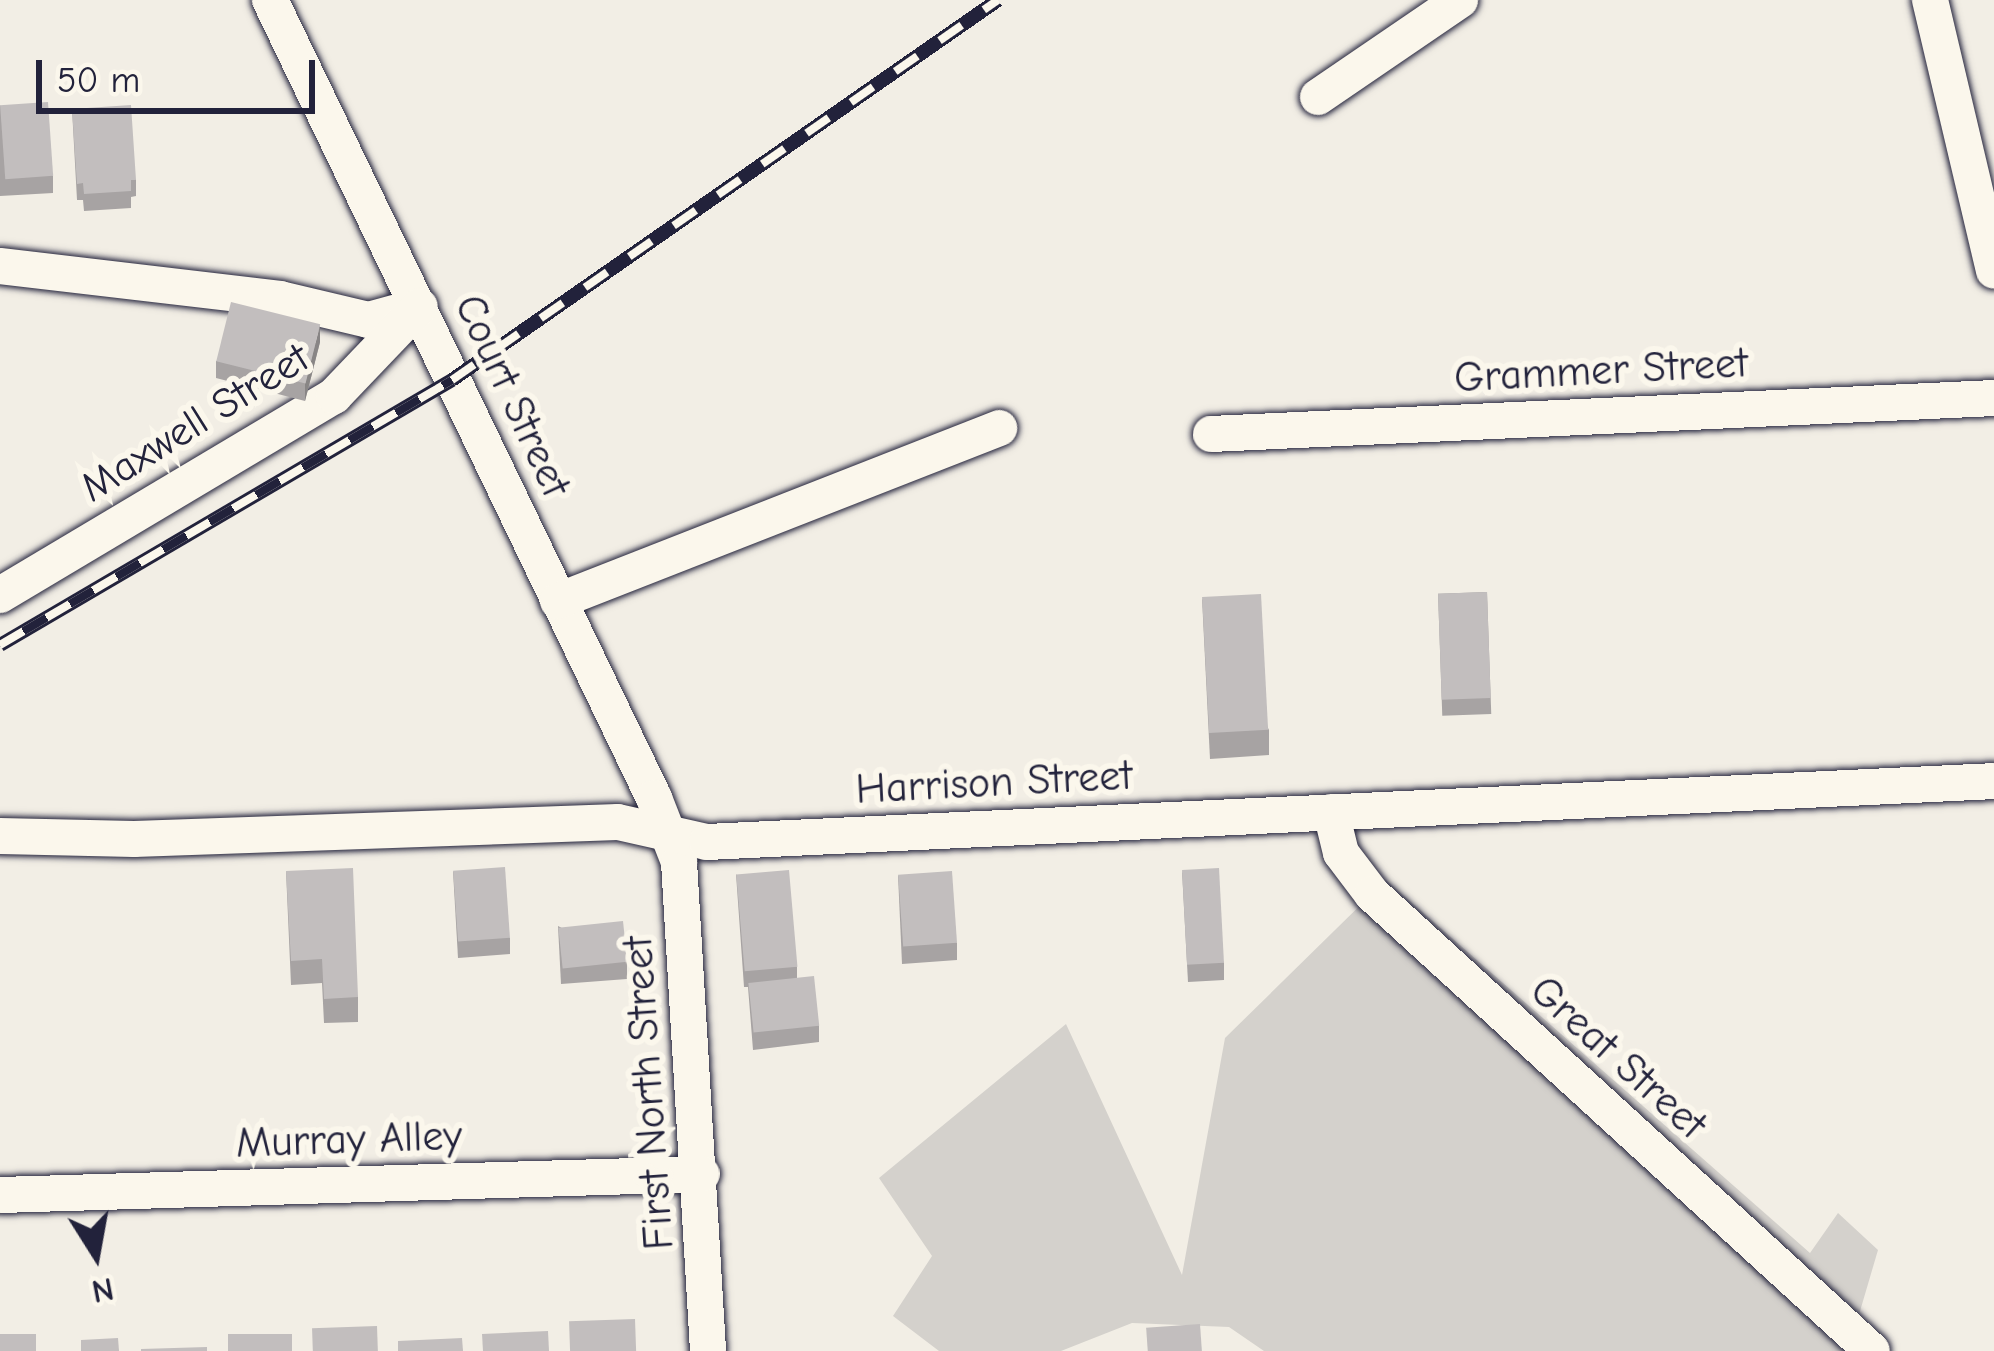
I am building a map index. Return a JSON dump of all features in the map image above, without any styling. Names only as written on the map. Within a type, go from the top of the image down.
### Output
[{"type":"street","name":"Court Street","points":[[270,0],[420,306],[667,833]]},
{"type":"street","points":[[1318,97],[1460,0]]},
{"type":"street","points":[[1930,0],[1989,233],[1994,272]]},
{"type":"street","points":[[0,266],[280,299],[368,320],[420,306]]},
{"type":"street","name":"Maxwell Street","points":[[0,595],[334,396],[420,306]]},
{"type":"street","name":"Grammer Street","points":[[1211,434],[1994,398]]},
{"type":"street","points":[[559,601],[999,428]]},
{"type":"street","name":"Harrison Street","points":[[0,836],[134,839],[618,822],[707,842],[1994,781]]},
{"type":"street","name":"Great Street","points":[[1331,812],[1341,853],[1372,894],[1872,1351]]},
{"type":"street","name":"First North Street","points":[[667,833],[679,862],[702,1174],[709,1351]]},
{"type":"street","name":"Murray Alley","points":[[0,1195],[702,1174]]},
{"type":"shaded area","points":[[1386,880],[1810,1253],[1838,1213],[1878,1250],[1858,1318],[1881,1351],[1264,1351],[1229,1327],[1132,1323],[1061,1351],[939,1351],[893,1316],[932,1256],[879,1178],[1066,1024],[1182,1275],[1225,1038]]},
{"type":"building","points":[[48,102],[53,176],[5,179],[0,105]]},
{"type":"building","points":[[131,105],[136,180],[131,180],[131,191],[84,194],[83,183],[77,184],[72,109]]},
{"type":"building","points":[[231,302],[320,324],[306,383],[216,361]]},
{"type":"building","points":[[1487,592],[1491,698],[1442,700],[1438,594]]},
{"type":"building","points":[[1261,594],[1268,730],[1209,733],[1202,597]]},
{"type":"building","points":[[505,867],[510,938],[458,941],[453,871]]},
{"type":"building","points":[[353,868],[358,997],[324,999],[322,959],[291,961],[286,871]]},
{"type":"building","points":[[1219,868],[1224,963],[1187,965],[1182,870]]},
{"type":"building","points":[[789,870],[797,967],[745,971],[736,875]]},
{"type":"building","points":[[952,871],[957,943],[903,947],[898,875]]},
{"type":"building","points":[[623,921],[627,962],[563,969],[558,928]]},
{"type":"building","points":[[814,976],[819,1026],[754,1033],[748,983]]},
{"type":"building","points":[[635,1319],[636,1351],[570,1351],[569,1321]]},
{"type":"building","points":[[1200,1324],[1202,1351],[1148,1351],[1146,1328]]},
{"type":"building","points":[[377,1326],[378,1351],[313,1351],[312,1328]]},
{"type":"building","points":[[548,1331],[549,1351],[483,1351],[482,1334]]},
{"type":"building","points":[[0,1334],[36,1334],[36,1351],[0,1351]]},
{"type":"building","points":[[228,1334],[292,1334],[292,1351],[228,1351]]},
{"type":"building","points":[[118,1338],[119,1351],[81,1351],[81,1340]]},
{"type":"building","points":[[462,1338],[463,1351],[398,1351],[398,1341]]},
{"type":"building","points":[[207,1347],[207,1351],[141,1351],[141,1349]]},
{"type":"railway","points":[[0,645],[452,380],[998,0]]}]
